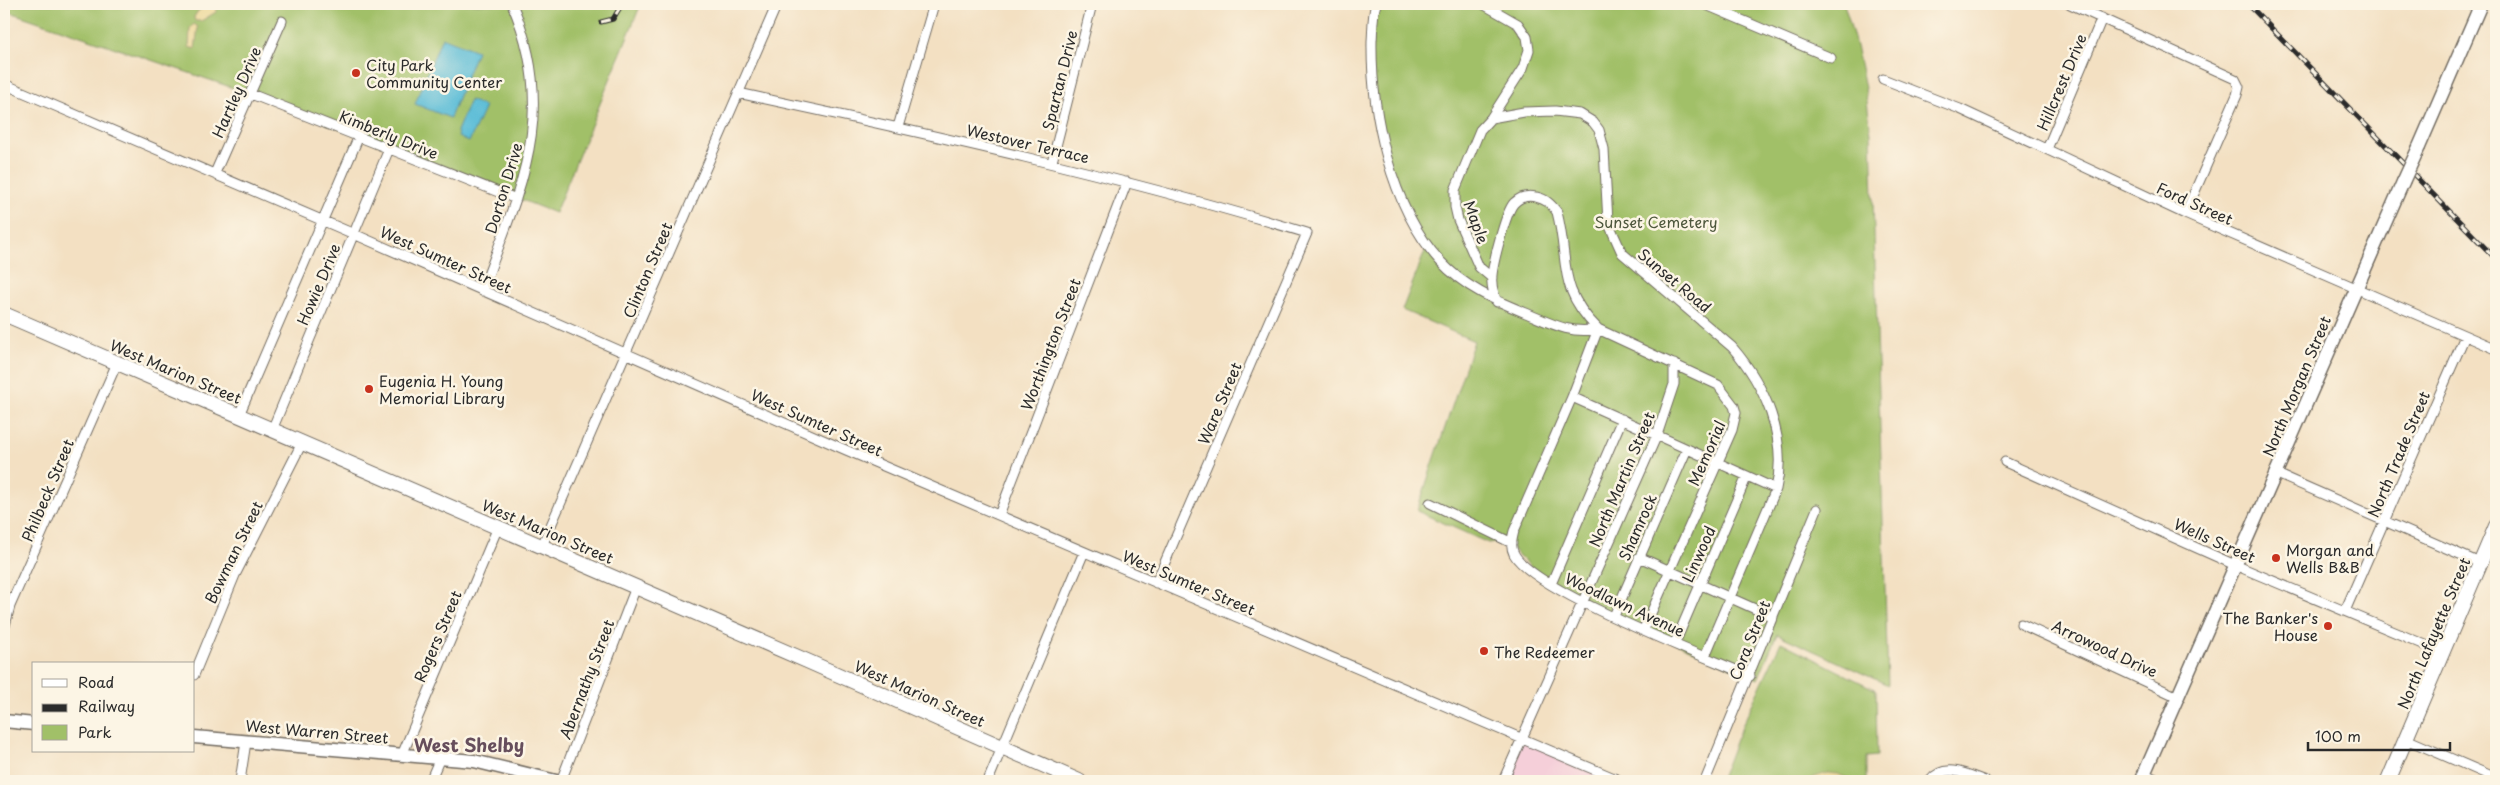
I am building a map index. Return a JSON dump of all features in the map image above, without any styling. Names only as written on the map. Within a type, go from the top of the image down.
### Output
[{"type":"main road","name":"West Marion Street","points":[[4,314],[542,546],[1079,781]]},
{"type":"main road","name":"North Lafayette Street","points":[[2388,781],[2496,526]]},
{"type":"street","name":"Dorton Drive","points":[[482,290],[516,199],[531,146],[535,104],[529,54],[512,4]]},
{"type":"street","name":"Clinton Street","points":[[542,546],[776,4]]},
{"type":"street","points":[[898,127],[934,4]]},
{"type":"street","name":"Spartan Drive","points":[[1052,162],[1092,4]]},
{"type":"street","points":[[1374,4],[1372,76],[1382,140],[1401,194],[1416,229],[1440,260],[1468,286],[1497,302],[1567,330],[1581,332],[1598,329]]},
{"type":"street","name":"Maple","points":[[1483,4],[1518,24],[1527,37],[1529,50],[1523,68],[1480,130],[1469,152],[1454,197],[1458,220],[1479,267],[1492,278]]},
{"type":"street","points":[[1704,4],[1830,58]]},
{"type":"street","points":[[2070,4],[2235,79],[2239,88],[2185,214]]},
{"type":"street","name":"North Morgan Street","points":[[2142,778],[2277,474],[2355,288],[2481,4]]},
{"type":"street","name":"Hillcrest Drive","points":[[2047,149],[2102,18]]},
{"type":"street","name":"Hartley Drive","points":[[215,174],[282,21]]},
{"type":"street","name":"Ford Street","points":[[1883,79],[1960,109],[2185,214],[2496,349]]},
{"type":"street","name":"West Sumter Street","points":[[4,84],[322,220],[999,516],[1621,781]]},
{"type":"street","name":"Westover Terrace","points":[[738,93],[1052,162],[1198,200],[1307,233]]},
{"type":"street","name":"Kimberly Drive","points":[[251,94],[516,199]]},
{"type":"street","name":"Sunset Road","points":[[1490,118],[1524,112],[1555,111],[1580,114],[1593,122],[1599,130],[1603,144],[1607,215],[1611,233],[1622,252],[1720,336],[1747,364],[1757,379],[1779,444],[1780,465],[1776,489],[1705,656]]},
{"type":"street","name":"Howie Drive","points":[[239,415],[359,136]]},
{"type":"street","name":"Howie Drive","points":[[272,430],[389,149]]},
{"type":"street","name":"Worthington Street","points":[[999,516],[1127,182]]},
{"type":"street","points":[[1497,302],[1492,278],[1510,208],[1519,199],[1526,196],[1541,198],[1552,205],[1556,212],[1566,272],[1575,303],[1598,329]]},
{"type":"street","name":"Ware Street","points":[[1156,583],[1307,233]]},
{"type":"street","points":[[1430,503],[1512,543],[1514,531],[1572,397],[1598,329]]},
{"type":"street","name":"Memorial","points":[[1598,329],[1714,382],[1732,400],[1736,412],[1736,419],[1644,629]]},
{"type":"street","name":"North Trade Street","points":[[2345,611],[2465,336]]},
{"type":"street","name":"Philbeck Street","points":[[4,629],[10,606],[117,363]]},
{"type":"street","name":"North Martin Street","points":[[1503,781],[1657,435],[1674,384],[1674,364]]},
{"type":"street","points":[[1572,397],[1776,489]]},
{"type":"street","points":[[1551,584],[1622,419]]},
{"type":"street","name":"Bowman Street","points":[[195,673],[235,575],[302,443]]},
{"type":"street","name":"Shamrock","points":[[1614,616],[1686,449]]},
{"type":"street","name":"Wells Street","points":[[2005,462],[2235,565],[2442,652]]},
{"type":"street","points":[[2277,474],[2480,563]]},
{"type":"street","name":"Linwood","points":[[1674,643],[1747,476]]},
{"type":"street","name":"Cora Street","points":[[1705,781],[1750,676],[1817,509]]},
{"type":"street","name":"Rogers Street","points":[[402,755],[498,528]]},
{"type":"street","name":"Woodlawn Avenue","points":[[1512,543],[1515,554],[1521,562],[1551,584],[1583,602],[1750,676]]},
{"type":"street","points":[[988,781],[1084,552]]},
{"type":"street","points":[[1639,557],[1773,617]]},
{"type":"street","name":"Abernathy Street","points":[[561,781],[636,587]]},
{"type":"street","name":"Arrowood Drive","points":[[2021,624],[2178,698]]},
{"type":"street","points":[[4,721],[32,724]]},
{"type":"street","name":"West Warren Street","points":[[195,737],[474,761],[556,781]]},
{"type":"street","points":[[2406,739],[2496,778]]},
{"type":"street","points":[[240,781],[246,742]]},
{"type":"street","points":[[430,781],[440,758]]},
{"type":"street","points":[[1930,781],[1935,775],[1950,770],[1968,774],[1985,781]]},
{"type":"street","points":[[2142,778],[2161,781]]},
{"type":"shaded area","points":[[1521,739],[1621,781],[1503,781]]},
{"type":"green space","points":[[4,4],[641,4],[555,213],[251,94],[4,10]]},
{"type":"green space","name":"Sunset Cemetery","points":[[1373,4],[1844,4],[1861,69],[1871,135],[1888,685],[1777,634],[1758,679],[1583,602],[1544,580],[1500,537],[1494,542],[1488,543],[1417,511],[1474,341],[1402,310],[1427,246],[1397,186],[1378,120],[1371,67]]},
{"type":"green space","points":[[1781,642],[1876,690],[1877,756],[1866,757],[1866,781],[1720,781],[1737,737]]},
{"type":"sand","points":[[209,4],[217,4],[216,12],[201,21],[195,21],[194,17],[198,11]]},
{"type":"sand","points":[[194,24],[198,27],[195,49],[189,47],[190,28]]},
{"type":"sand","points":[[1827,773],[1838,774],[1853,781],[1809,781],[1812,778]]},
{"type":"water","points":[[442,37],[477,51],[450,118],[415,104]]},
{"type":"water","points":[[470,100],[485,107],[469,142],[458,137],[457,131]]},
{"type":"railway","points":[[601,22],[613,19],[622,4]]},
{"type":"railway","points":[[2248,4],[2496,259]]},
{"type":"place","name":"City Park Community Center","points":[[356,73]]},
{"type":"place","name":"Eugenia H. Young Memorial Library","points":[[369,389]]},
{"type":"place","name":"Morgan and Wells B&B","points":[[2276,558]]},
{"type":"place","name":"The Banker's House","points":[[2328,626]]},
{"type":"place","name":"The Redeemer","points":[[1484,651]]},
{"type":"district","name":"West Shelby","points":[[469,744]]}]
